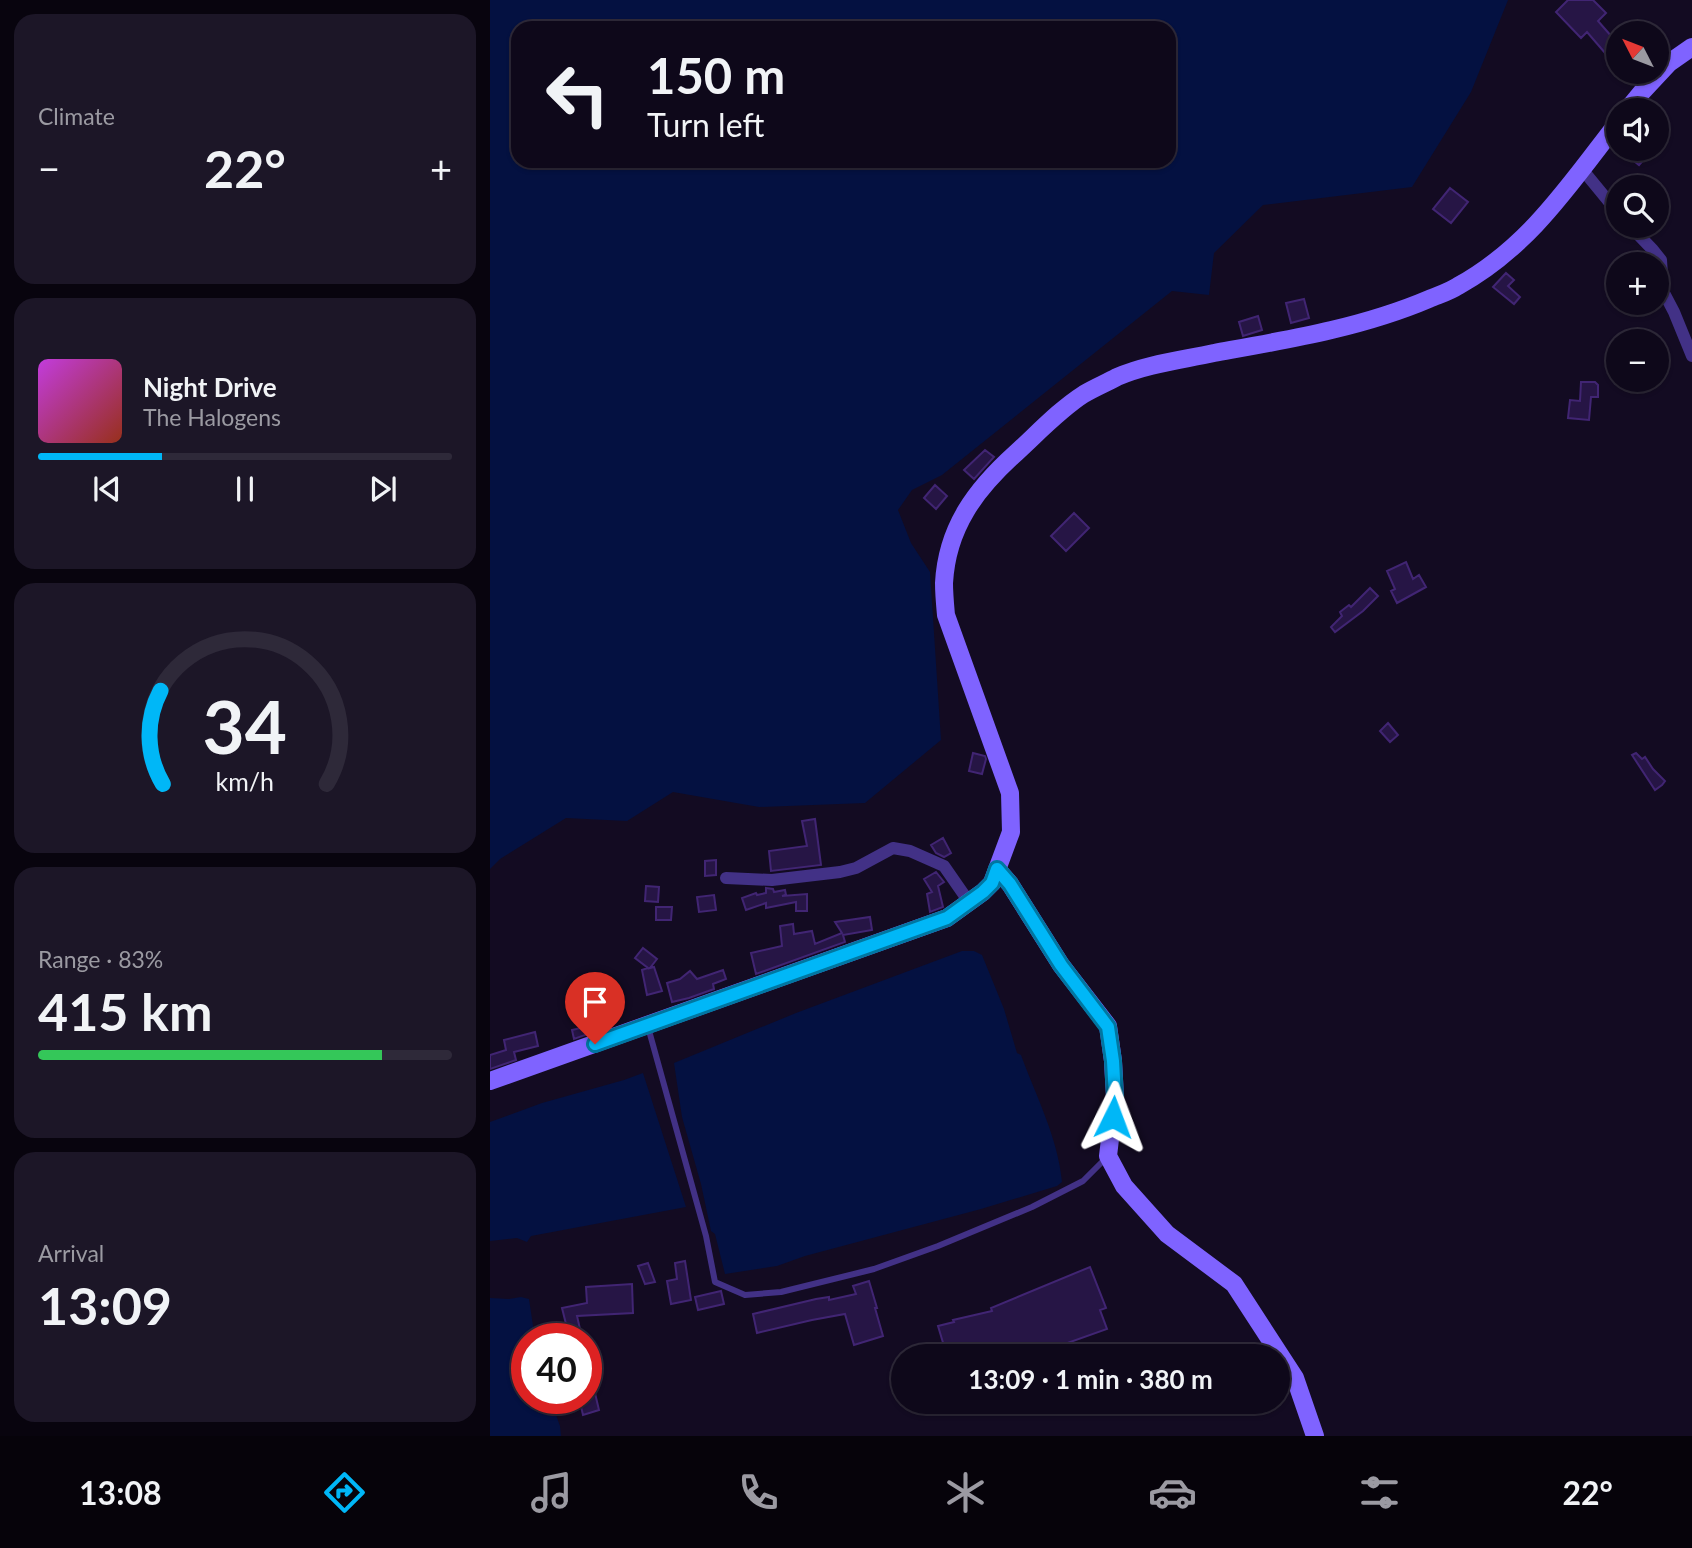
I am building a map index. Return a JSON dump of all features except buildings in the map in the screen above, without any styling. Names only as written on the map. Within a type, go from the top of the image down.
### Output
[{"type":"main road","points":[[1637,98],[1669,63],[1692,47]]},
{"type":"main road","points":[[490,1081],[947,918],[970,902],[992,883],[1011,832],[1010,793],[946,615],[946,566],[966,509],[981,488],[1061,412],[1084,394],[1120,376],[1157,365],[1365,322],[1407,309],[1457,287],[1505,255],[1538,223],[1606,138]]},
{"type":"main road","points":[[997,869],[1010,884],[1061,965],[1108,1027],[1115,1097],[1108,1156],[1124,1186],[1167,1234],[1234,1284],[1295,1378],[1315,1436]]},
{"type":"street","points":[[1582,169],[1606,198]]},
{"type":"street","points":[[1641,238],[1661,260],[1662,291],[1692,356]]},
{"type":"street","points":[[726,878],[772,880],[840,872],[856,869],[894,848],[910,851],[944,866],[970,902]]},
{"type":"lane","points":[[647,1026],[706,1236],[715,1282],[746,1295],[781,1292],[874,1269],[939,1246],[1032,1207],[1083,1181],[1108,1156]]},
{"type":"shaded area","points":[[490,0],[1508,0],[1471,92],[1412,187],[1263,205],[1214,253],[1209,295],[1172,291],[942,475],[912,490],[898,510],[911,543],[930,572],[941,740],[865,803],[759,807],[673,792],[627,821],[566,818],[500,859],[490,869]]},
{"type":"shaded area","points":[[962,951],[974,951],[982,955],[1004,1009],[1017,1053],[1021,1055],[1046,1117],[1062,1182],[1057,1186],[981,1209],[777,1266],[725,1274],[715,1234],[711,1231],[682,1117],[674,1063],[796,1013]]},
{"type":"shaded area","points":[[643,1073],[686,1207],[531,1236],[527,1242],[517,1238],[490,1241],[490,1122],[542,1103]]},
{"type":"shaded area","points":[[490,1298],[529,1299],[533,1323],[511,1323],[511,1414],[556,1414],[561,1436],[490,1436]]},
{"type":"route","points":[[595,1044],[947,918],[983,892],[992,883],[997,869],[1042,932],[1061,965],[1108,1027],[1115,1097],[1113,1117]]}]
